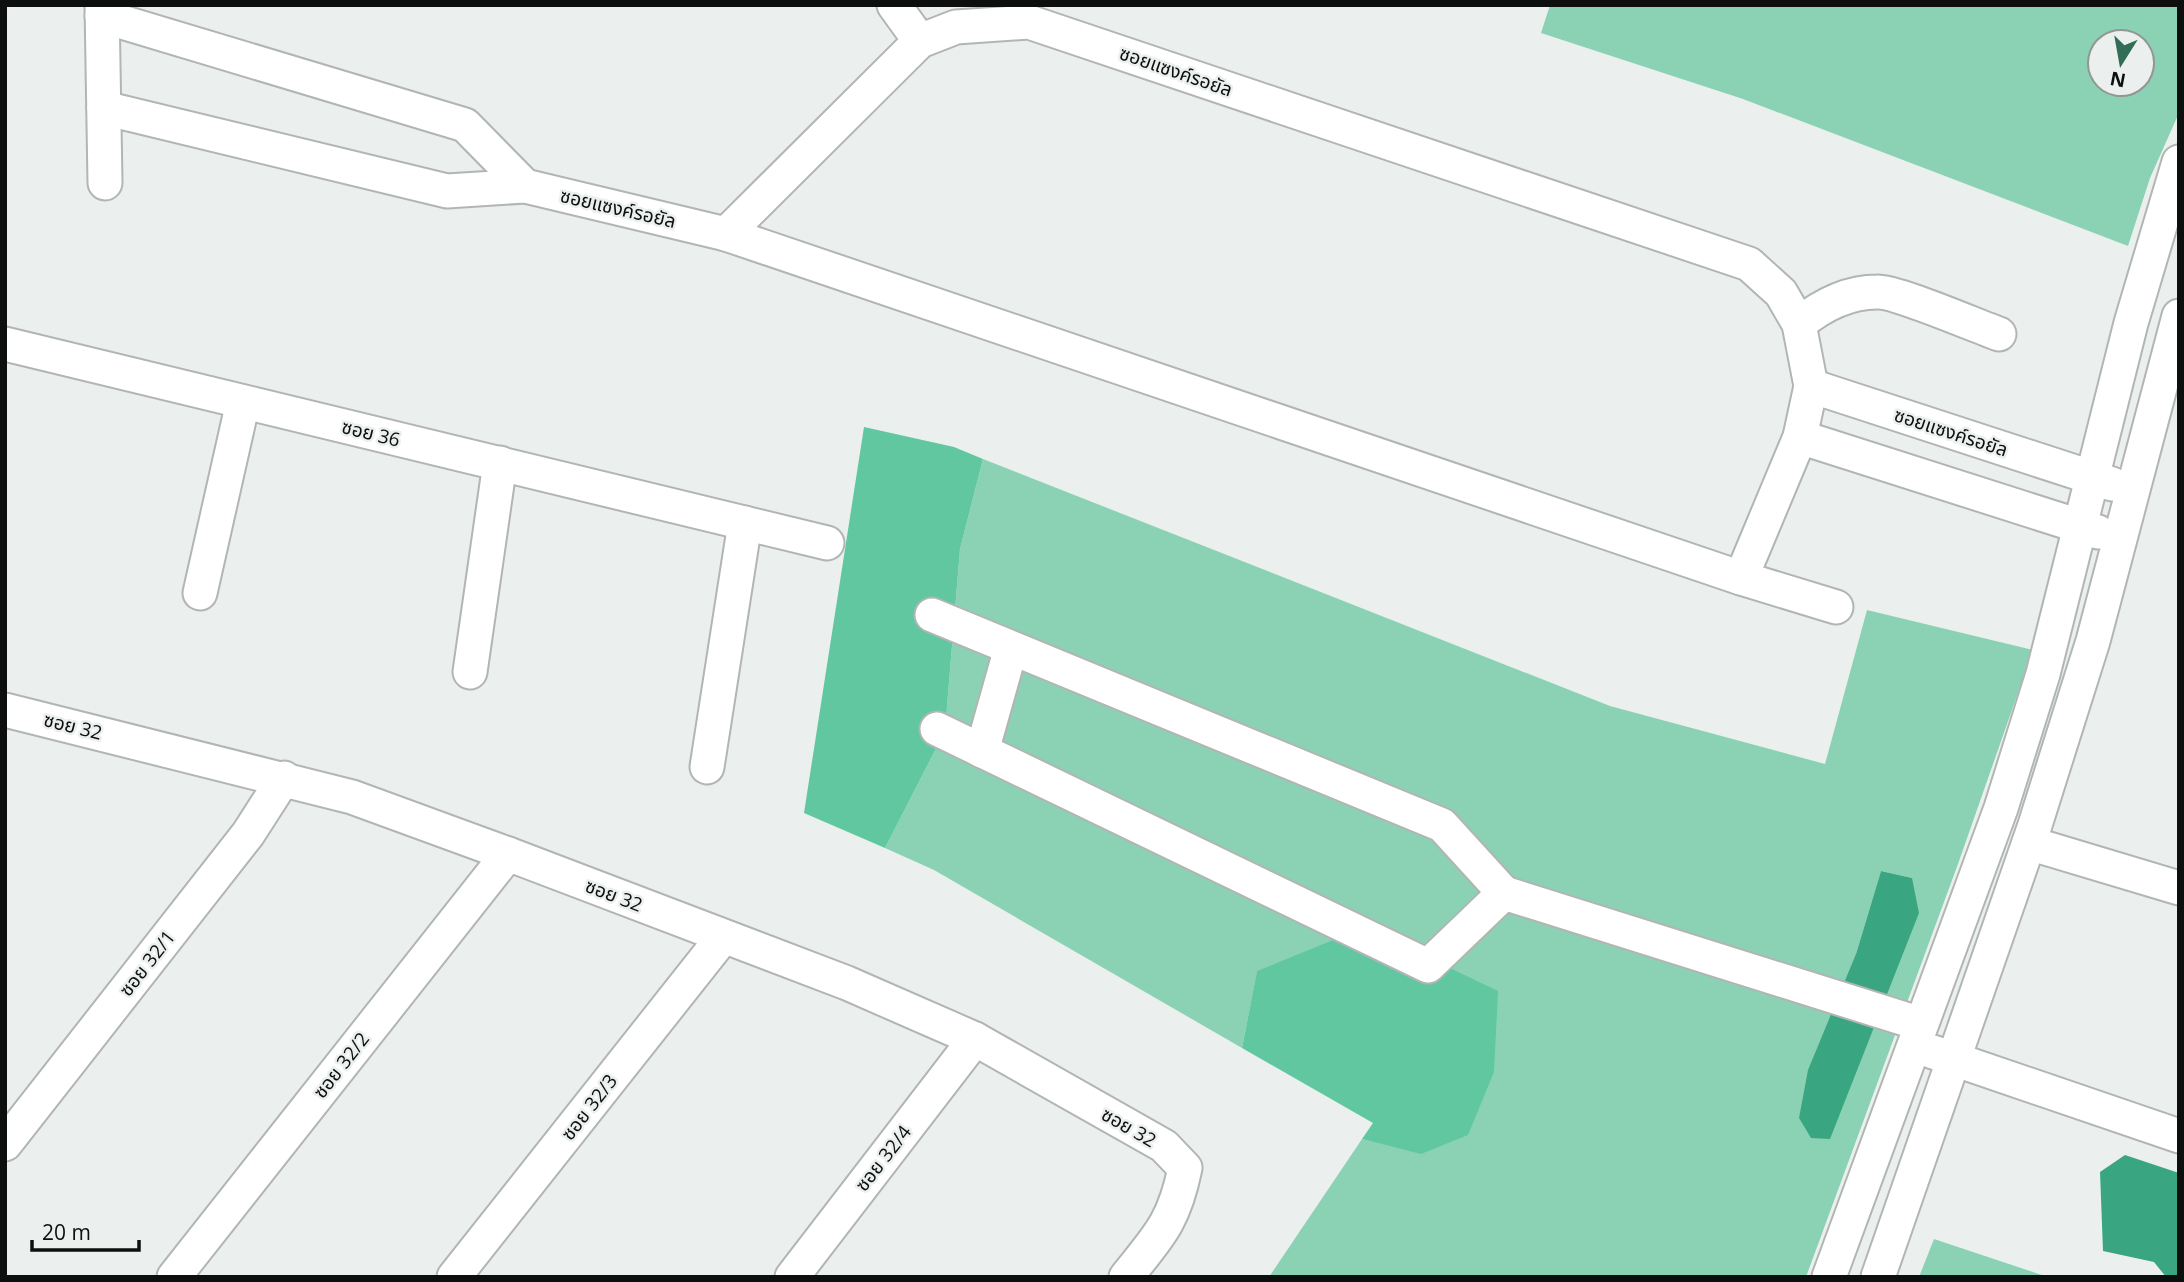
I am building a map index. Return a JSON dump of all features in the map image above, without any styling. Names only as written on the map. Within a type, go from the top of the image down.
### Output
[{"type":"street","points":[[894,5],[920,41]]},
{"type":"street","points":[[105,183],[102,11],[465,125],[525,186]]},
{"type":"street","name":"ซอยแซงค์รอยัล","points":[[104,108],[447,191],[525,186],[726,234],[920,41],[956,27],[1029,22],[1749,264],[1781,293],[1799,324],[1811,386],[1800,437],[1741,578]]},
{"type":"street","points":[[1829,1277],[2001,808],[2043,674],[2130,323],[2179,162]]},
{"type":"street","points":[[726,234],[1741,578],[1836,607]]},
{"type":"street","points":[[1799,324],[1819,307],[1851,296],[1879,291],[1999,334]]},
{"type":"street","points":[[1878,1277],[2029,843],[2093,641],[2179,316]]},
{"type":"street","name":"ซอย 36","points":[[5,344],[827,543]]},
{"type":"street","name":"ซอยแซงค์รอยัล","points":[[1811,386],[2132,491]]},
{"type":"street","points":[[200,593],[243,402]]},
{"type":"street","points":[[1800,437],[2120,539]]},
{"type":"street","points":[[470,672],[500,463]]},
{"type":"street","points":[[708,766],[745,523]]},
{"type":"street","points":[[932,615],[1442,825],[1504,893],[1917,1035],[1953,1059],[2179,1136]]},
{"type":"street","points":[[982,751],[1012,648]]},
{"type":"street","name":"ซอย 32","points":[[5,710],[352,797],[847,983],[975,1039],[1164,1146],[1185,1168],[1178,1203],[1164,1231],[1126,1277]]},
{"type":"street","points":[[937,729],[1428,966],[1504,893]]},
{"type":"street","name":"ซอย 32/1","points":[[5,1144],[248,834],[284,778]]},
{"type":"street","points":[[2029,843],[2179,888]]},
{"type":"street","name":"ซอย 32/2","points":[[174,1277],[508,854]]},
{"type":"street","name":"ซอย 32/3","points":[[454,1277],[723,937]]},
{"type":"street","name":"ซอย 32/4","points":[[792,1277],[975,1039]]},
{"type":"shaded area","points":[[1550,5],[2179,5],[2179,113],[2150,178],[2128,246],[1743,99],[1541,33]]},
{"type":"shaded area","points":[[864,427],[954,447],[983,459],[960,549],[945,731],[885,848],[804,813]]},
{"type":"shaded area","points":[[983,459],[1610,706],[1825,764],[1867,610],[2033,650],[1958,864],[1806,1277],[1269,1277],[1362,1139],[1421,1153],[1257,972],[1242,1048],[934,870],[885,848],[945,731],[960,549]],"holes":[[[1881,871],[1912,878],[1856,954]]]},
{"type":"shaded area","points":[[1881,871],[1912,878],[1919,913],[1830,1139],[1811,1138],[1799,1118],[1808,1070],[1856,954]]},
{"type":"shaded area","points":[[1333,940],[1431,959],[1498,991],[1494,1072],[1468,1135],[1421,1154],[1362,1139],[1373,1123],[1242,1048],[1257,971]]},
{"type":"shaded area","points":[[2125,1155],[2179,1173],[2179,1277],[2166,1277],[2154,1262],[2103,1251],[2100,1172]]},
{"type":"shaded area","points":[[1934,1239],[2048,1277],[1919,1277]]}]
